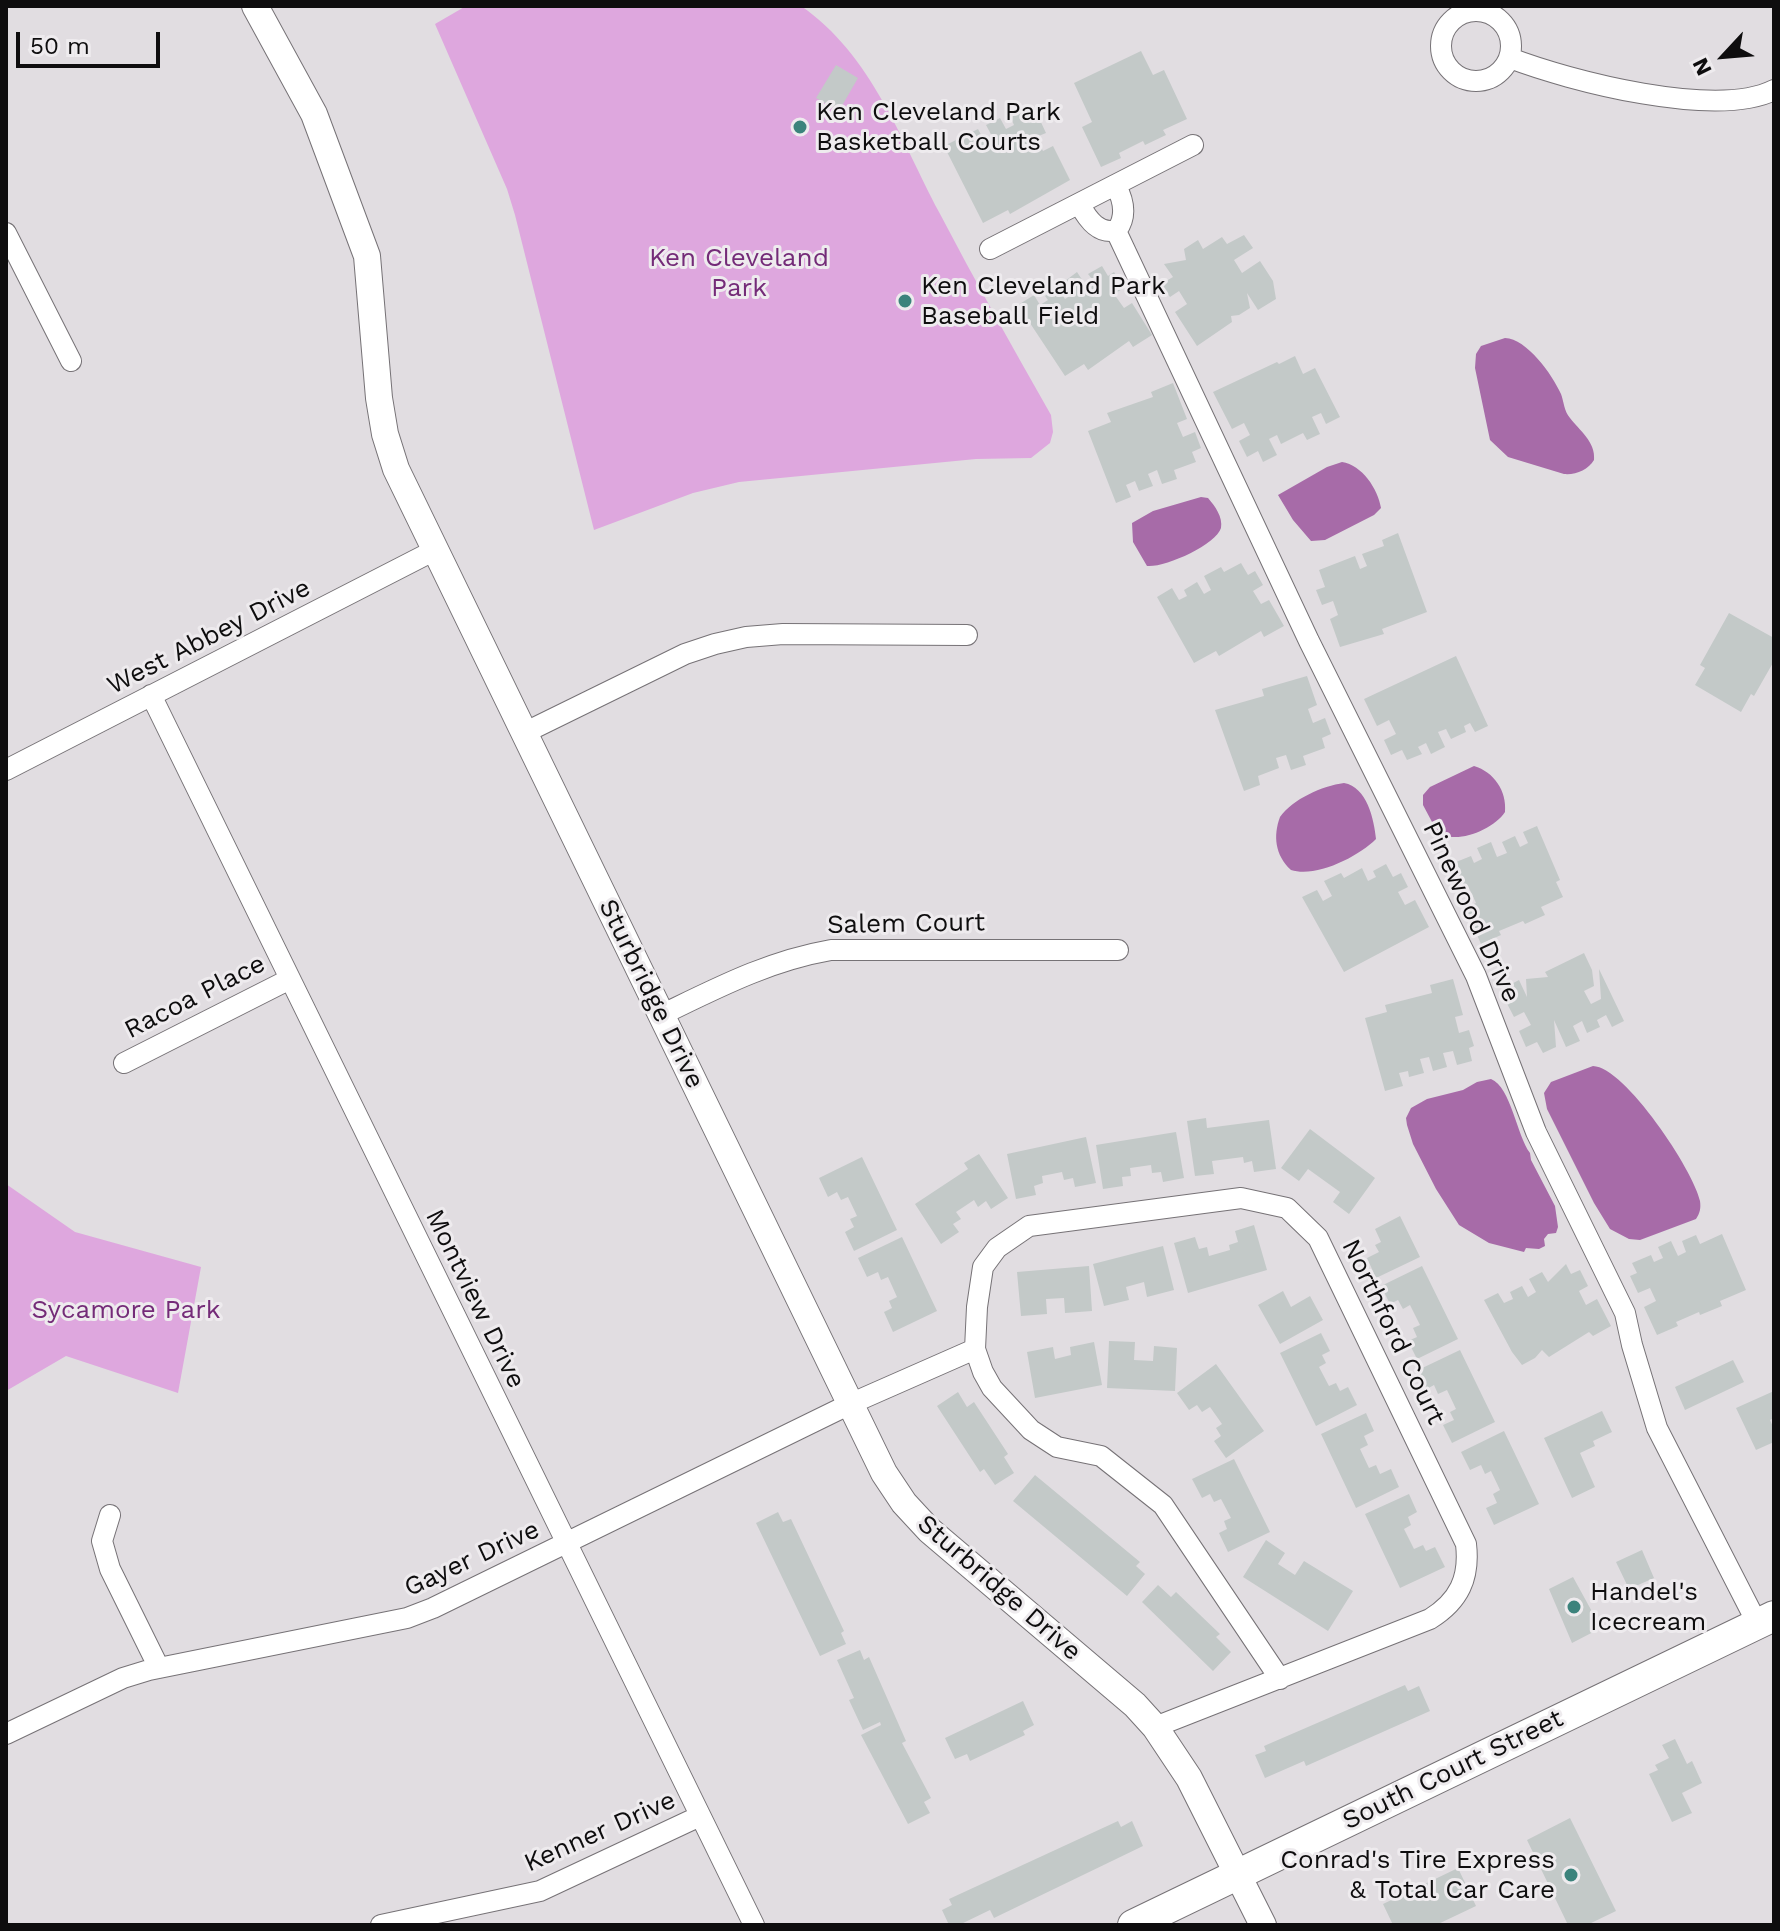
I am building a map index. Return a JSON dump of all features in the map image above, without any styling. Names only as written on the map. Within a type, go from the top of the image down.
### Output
[{"type":"main road","name":"South Court Street","points":[[1133,1925],[1766,1620]]},
{"type":"street","name":"Sturbridge Drive","points":[[255,6],[314,114],[367,256],[379,398],[385,434],[396,469],[884,1473],[904,1503],[929,1530],[1135,1705],[1155,1727],[1189,1778],[1263,1925]]},
{"type":"street","points":[[1510,58],[1547,72],[1667,97],[1717,101],[1761,96],[1774,90]]},
{"type":"street","points":[[990,249],[1193,145]]},
{"type":"street","points":[[1080,205],[1097,227],[1105,232],[1116,231],[1124,218],[1122,198],[1116,186]]},
{"type":"street","name":"Pinewood Drive","points":[[1116,231],[1309,641],[1476,976],[1536,1132],[1625,1313],[1657,1428],[1766,1620]]},
{"type":"street","points":[[6,233],[71,361]]},
{"type":"street","name":"West Abbey Drive","points":[[6,770],[435,550]]},
{"type":"street","points":[[524,733],[685,654],[725,641],[783,634],[967,635]]},
{"type":"street","name":"Montview Drive","points":[[151,695],[754,1925]]},
{"type":"street","name":"Salem Court","points":[[661,1015],[764,966],[799,955],[831,950],[1118,950]]},
{"type":"street","name":"Racoa Place","points":[[124,1063],[290,979]]},
{"type":"street","name":"Northford Court","points":[[975,1349],[983,1267],[997,1248],[1029,1226],[1241,1198],[1287,1208],[1318,1238],[1466,1544],[1468,1562],[1457,1596],[1445,1610],[1430,1619],[1155,1727]]},
{"type":"street","points":[[850,1404],[975,1349],[992,1388],[1031,1430],[1057,1447],[1101,1456],[1163,1505],[1280,1679]]},
{"type":"street","name":"Gayer Drive","points":[[6,1734],[123,1678],[407,1618],[433,1608],[850,1404]]},
{"type":"street","points":[[110,1515],[102,1541],[110,1569],[159,1668]]},
{"type":"street","name":"Kenner Drive","points":[[381,1925],[540,1891],[700,1816]]},
{"type":"green space","name":"Ken Cleveland Park","points":[[466,6],[801,6],[847,48],[882,100],[953,238],[1051,415],[1053,432],[1050,443],[1031,458],[976,459],[739,482],[693,493],[594,530],[507,189],[435,24]]},
{"type":"green space","name":"Sycamore Park","points":[[6,1184],[75,1232],[201,1267],[178,1393],[66,1356],[6,1391]]},
{"type":"shaded area","points":[[1505,338],[1522,344],[1552,377],[1568,415],[1592,448],[1594,460],[1585,469],[1564,474],[1508,457],[1490,440],[1475,368],[1476,354],[1481,346]]},
{"type":"shaded area","points":[[1342,462],[1356,468],[1368,479],[1381,508],[1374,515],[1325,540],[1311,541],[1278,495],[1327,467]]},
{"type":"shaded area","points":[[1201,497],[1208,498],[1220,516],[1221,528],[1217,535],[1188,554],[1147,566],[1133,542],[1132,523],[1153,511]]},
{"type":"shaded area","points":[[1474,766],[1498,783],[1504,797],[1505,812],[1496,822],[1475,833],[1440,837],[1423,805],[1423,795],[1430,787]]},
{"type":"shaded area","points":[[1344,783],[1364,797],[1376,839],[1359,853],[1336,864],[1312,871],[1291,870],[1277,845],[1280,817],[1309,794]]},
{"type":"shaded area","points":[[1593,1066],[1607,1071],[1622,1083],[1672,1145],[1700,1201],[1696,1219],[1640,1240],[1629,1239],[1610,1229],[1547,1109],[1544,1093],[1551,1082]]},
{"type":"shaded area","points":[[1491,1079],[1509,1101],[1531,1160],[1555,1206],[1556,1233],[1548,1234],[1544,1239],[1545,1246],[1539,1249],[1526,1248],[1524,1252],[1489,1243],[1459,1225],[1436,1189],[1407,1125],[1406,1118],[1411,1108],[1427,1099]]},
{"type":"building","points":[[1141,51],[1153,75],[1164,70],[1187,119],[1163,130],[1166,135],[1145,145],[1143,141],[1119,153],[1121,158],[1101,167],[1082,127],[1092,122],[1074,83]]},
{"type":"building","points":[[836,65],[858,78],[839,111],[816,98]]},
{"type":"building","points":[[1023,110],[1029,123],[1039,118],[1046,133],[1036,137],[1043,151],[1053,146],[1070,180],[1010,214],[1008,210],[983,223],[944,146],[978,129],[986,144],[994,140],[986,125],[1000,118],[1006,129],[1014,125],[1010,116]]},
{"type":"building","points":[[1244,235],[1253,248],[1234,260],[1242,273],[1260,261],[1273,281],[1276,299],[1258,310],[1247,293],[1250,308],[1231,316],[1232,322],[1197,346],[1175,312],[1187,304],[1179,291],[1170,297],[1161,284],[1173,277],[1164,264],[1186,260],[1184,249],[1198,240],[1203,249],[1222,237],[1227,244]]},
{"type":"building","points":[[1102,266],[1108,276],[1114,272],[1124,288],[1114,294],[1124,308],[1132,303],[1152,335],[1133,347],[1129,341],[1088,370],[1084,364],[1065,376],[1018,305],[1034,295],[1040,305],[1048,300],[1045,296],[1057,287],[1065,299],[1073,294],[1065,281],[1077,272],[1085,284],[1092,279],[1088,274]]},
{"type":"building","points":[[1295,356],[1303,374],[1315,368],[1340,417],[1326,424],[1321,413],[1312,417],[1320,434],[1307,440],[1303,433],[1281,444],[1277,435],[1269,439],[1277,455],[1263,462],[1258,451],[1247,457],[1239,441],[1250,435],[1244,423],[1232,429],[1213,392]]},
{"type":"building","points":[[1173,383],[1187,419],[1177,423],[1183,437],[1195,432],[1201,448],[1192,452],[1196,462],[1174,470],[1177,479],[1162,484],[1157,470],[1148,474],[1153,486],[1139,491],[1135,481],[1126,485],[1131,497],[1116,503],[1088,431],[1111,422],[1107,413],[1153,397],[1151,392]]},
{"type":"building","points":[[1398,533],[1427,612],[1382,629],[1384,634],[1340,647],[1330,619],[1338,615],[1333,601],[1322,605],[1316,590],[1325,587],[1319,570],[1355,556],[1360,569],[1367,566],[1362,554],[1384,546],[1382,540]]},
{"type":"building","points":[[1241,563],[1248,575],[1255,571],[1263,585],[1253,591],[1261,604],[1269,600],[1284,626],[1264,637],[1261,631],[1219,656],[1216,651],[1194,663],[1157,597],[1172,588],[1179,600],[1187,596],[1184,590],[1197,582],[1204,594],[1211,590],[1204,576],[1221,567],[1224,572]]},
{"type":"building","points":[[1729,613],[1774,638],[1774,661],[1741,712],[1695,685],[1705,668],[1700,665]]},
{"type":"building","points":[[1456,656],[1488,726],[1475,732],[1470,723],[1464,726],[1466,732],[1451,739],[1446,729],[1438,732],[1445,747],[1431,754],[1426,743],[1418,747],[1422,754],[1407,760],[1402,750],[1391,755],[1384,740],[1396,734],[1389,720],[1377,726],[1364,699]]},
{"type":"building","points":[[1307,676],[1317,705],[1308,709],[1313,723],[1325,718],[1331,734],[1322,738],[1325,748],[1303,756],[1306,765],[1291,770],[1286,755],[1276,758],[1279,768],[1258,776],[1260,785],[1244,791],[1215,710],[1264,696],[1262,689]]},
{"type":"building","points":[[1537,826],[1560,880],[1556,882],[1563,897],[1541,907],[1545,915],[1499,931],[1501,935],[1481,944],[1465,908],[1476,903],[1469,888],[1458,893],[1452,878],[1461,873],[1456,862],[1471,856],[1474,863],[1482,859],[1477,848],[1491,842],[1497,857],[1507,853],[1502,842],[1515,836],[1520,847],[1528,843],[1523,832]]},
{"type":"building","points":[[1386,864],[1393,877],[1401,873],[1408,887],[1398,892],[1405,905],[1415,900],[1429,927],[1344,972],[1302,897],[1317,890],[1323,901],[1332,896],[1324,881],[1341,873],[1344,878],[1362,868],[1368,881],[1376,877],[1373,871]]},
{"type":"building","points":[[1584,953],[1592,970],[1594,986],[1584,991],[1591,1004],[1601,999],[1599,969],[1624,1021],[1612,1027],[1606,1015],[1597,1020],[1600,1027],[1587,1033],[1582,1021],[1573,1026],[1580,1041],[1566,1047],[1554,1020],[1556,1047],[1543,1053],[1537,1042],[1526,1047],[1519,1031],[1531,1025],[1524,1012],[1514,1017],[1500,990],[1519,980],[1527,997],[1526,979],[1548,977],[1545,972]]},
{"type":"building","points":[[1453,979],[1463,1015],[1455,1017],[1459,1033],[1469,1030],[1474,1046],[1469,1048],[1472,1061],[1457,1065],[1453,1051],[1443,1053],[1447,1067],[1433,1071],[1429,1057],[1420,1059],[1424,1073],[1409,1077],[1408,1071],[1399,1073],[1403,1086],[1385,1091],[1365,1018],[1387,1012],[1385,1005],[1432,993],[1430,985]]},
{"type":"building","points":[[1206,1118],[1207,1128],[1269,1120],[1276,1169],[1254,1172],[1252,1161],[1244,1163],[1243,1157],[1212,1161],[1214,1174],[1195,1176],[1187,1121]]},
{"type":"building","points":[[1310,1129],[1375,1178],[1349,1214],[1333,1202],[1340,1192],[1308,1169],[1299,1181],[1281,1168]]},
{"type":"building","points":[[1176,1132],[1184,1178],[1163,1182],[1161,1172],[1152,1173],[1151,1165],[1130,1168],[1131,1176],[1122,1177],[1123,1186],[1103,1189],[1096,1145]]},
{"type":"building","points":[[1086,1137],[1096,1183],[1075,1187],[1073,1178],[1064,1180],[1062,1172],[1042,1176],[1043,1183],[1034,1186],[1036,1195],[1016,1199],[1007,1154]]},
{"type":"building","points":[[979,1154],[1008,1198],[991,1209],[986,1201],[978,1207],[974,1200],[956,1212],[961,1219],[953,1224],[959,1232],[941,1244],[915,1204],[968,1169],[964,1163]]},
{"type":"building","points":[[862,1157],[897,1230],[854,1251],[845,1232],[854,1227],[850,1219],[857,1216],[848,1197],[841,1200],[837,1192],[828,1197],[819,1178]]},
{"type":"building","points":[[1400,1216],[1420,1257],[1376,1278],[1367,1258],[1379,1252],[1375,1245],[1381,1242],[1375,1229]]},
{"type":"building","points":[[1254,1225],[1267,1270],[1188,1293],[1174,1243],[1195,1237],[1199,1249],[1207,1247],[1209,1256],[1230,1250],[1229,1245],[1238,1242],[1235,1231]]},
{"type":"building","points":[[1722,1234],[1746,1290],[1720,1301],[1722,1306],[1676,1322],[1678,1326],[1657,1335],[1644,1307],[1656,1301],[1650,1288],[1638,1293],[1630,1276],[1637,1273],[1632,1263],[1651,1255],[1654,1262],[1663,1258],[1658,1247],[1671,1241],[1678,1256],[1686,1252],[1682,1241],[1696,1235],[1700,1244]]},
{"type":"building","points":[[902,1237],[937,1311],[893,1332],[884,1312],[892,1308],[889,1301],[897,1297],[888,1277],[881,1280],[878,1272],[867,1277],[858,1258]]},
{"type":"building","points":[[1163,1246],[1174,1290],[1147,1297],[1144,1282],[1126,1287],[1129,1300],[1104,1306],[1093,1264]]},
{"type":"building","points":[[1566,1264],[1571,1274],[1580,1270],[1588,1286],[1579,1291],[1586,1305],[1597,1299],[1611,1326],[1593,1336],[1589,1332],[1549,1357],[1542,1350],[1522,1365],[1484,1300],[1498,1293],[1504,1303],[1513,1299],[1510,1292],[1522,1286],[1528,1297],[1536,1292],[1529,1279],[1542,1272],[1548,1282]]},
{"type":"building","points":[[1089,1266],[1092,1311],[1065,1313],[1064,1298],[1046,1299],[1047,1314],[1021,1316],[1017,1272]]},
{"type":"building","points":[[1422,1266],[1458,1339],[1417,1359],[1408,1341],[1417,1337],[1413,1328],[1420,1325],[1410,1305],[1403,1309],[1398,1300],[1390,1304],[1381,1286]]},
{"type":"building","points":[[1283,1291],[1291,1307],[1310,1296],[1323,1320],[1280,1344],[1258,1305]]},
{"type":"building","points":[[1321,1333],[1330,1351],[1322,1355],[1326,1363],[1319,1367],[1329,1386],[1336,1383],[1340,1391],[1348,1387],[1357,1405],[1316,1426],[1280,1353]]},
{"type":"building","points":[[1109,1341],[1135,1342],[1134,1360],[1153,1361],[1154,1346],[1177,1348],[1175,1391],[1107,1388]]},
{"type":"building","points":[[1094,1342],[1102,1385],[1035,1398],[1027,1352],[1053,1347],[1055,1359],[1071,1355],[1070,1347]]},
{"type":"building","points":[[1460,1350],[1495,1422],[1452,1443],[1443,1425],[1454,1420],[1450,1412],[1456,1409],[1447,1390],[1438,1394],[1434,1385],[1425,1390],[1416,1371]]},
{"type":"building","points":[[1733,1360],[1744,1382],[1685,1410],[1675,1387]]},
{"type":"building","points":[[1216,1364],[1264,1431],[1226,1458],[1214,1441],[1221,1436],[1216,1428],[1222,1424],[1210,1407],[1202,1412],[1197,1405],[1189,1410],[1177,1393]]},
{"type":"building","points":[[1774,1391],[1774,1418],[1770,1420],[1774,1442],[1756,1450],[1736,1408]]},
{"type":"building","points":[[958,1392],[967,1407],[974,1402],[1008,1454],[1004,1457],[1014,1473],[995,1485],[984,1469],[980,1472],[937,1406]]},
{"type":"building","points":[[1602,1411],[1612,1432],[1593,1441],[1595,1446],[1580,1453],[1595,1487],[1572,1498],[1544,1438]]},
{"type":"building","points":[[1366,1413],[1374,1431],[1364,1436],[1368,1445],[1360,1449],[1369,1468],[1376,1465],[1380,1474],[1391,1469],[1399,1487],[1356,1508],[1321,1434]]},
{"type":"building","points":[[1504,1431],[1539,1504],[1494,1525],[1486,1508],[1497,1503],[1493,1494],[1500,1490],[1491,1471],[1485,1474],[1481,1465],[1470,1470],[1461,1452]]},
{"type":"building","points":[[1234,1459],[1270,1532],[1228,1552],[1219,1533],[1227,1529],[1224,1521],[1231,1518],[1221,1499],[1214,1502],[1210,1494],[1202,1498],[1192,1479]]},
{"type":"building","points":[[1035,1475],[1140,1562],[1136,1566],[1145,1574],[1127,1596],[1013,1501]]},
{"type":"building","points":[[1409,1494],[1417,1512],[1408,1517],[1411,1525],[1404,1529],[1414,1549],[1423,1545],[1426,1551],[1435,1547],[1445,1567],[1400,1588],[1365,1514]]},
{"type":"building","points":[[778,1512],[783,1522],[791,1519],[844,1631],[841,1633],[846,1644],[820,1656],[756,1523]]},
{"type":"building","points":[[1266,1540],[1285,1553],[1278,1564],[1295,1575],[1304,1561],[1353,1591],[1328,1631],[1243,1577]]},
{"type":"building","points":[[1642,1550],[1654,1578],[1629,1589],[1616,1562]]},
{"type":"building","name":"Handel's Icecream","points":[[1573,1577],[1601,1628],[1572,1643],[1549,1589]]},
{"type":"building","points":[[1158,1585],[1171,1597],[1176,1592],[1220,1634],[1216,1637],[1231,1652],[1213,1671],[1142,1602]]},
{"type":"building","points":[[860,1650],[864,1660],[869,1657],[906,1741],[902,1743],[931,1798],[924,1802],[930,1813],[908,1824],[861,1735],[881,1725],[880,1722],[863,1730],[849,1700],[854,1698],[837,1660]]},
{"type":"building","points":[[1405,1685],[1408,1691],[1419,1686],[1430,1711],[1306,1766],[1304,1761],[1265,1778],[1255,1755],[1266,1751],[1264,1746]]},
{"type":"building","points":[[1023,1701],[1034,1725],[1023,1731],[1025,1735],[970,1761],[967,1754],[955,1759],[945,1738]]},
{"type":"building","points":[[1675,1739],[1687,1764],[1692,1761],[1702,1783],[1682,1793],[1692,1813],[1672,1822],[1649,1774],[1658,1770],[1655,1765],[1669,1758],[1662,1745]]},
{"type":"building","name":"Conrad's Tire Express & Total Car Care","points":[[1570,1818],[1616,1911],[1587,1925],[1568,1925],[1527,1840]]},
{"type":"building","points":[[1118,1821],[1121,1827],[1132,1821],[1143,1846],[994,1918],[990,1910],[959,1925],[949,1925],[942,1910],[952,1905],[949,1899]]},
{"type":"building","points":[[1458,1868],[1476,1906],[1436,1925],[1393,1925],[1383,1904]]},
{"type":"place","name":"Ken Cleveland Park Basketball Courts","points":[[800,127]]},
{"type":"place","name":"Ken Cleveland Park Baseball Field","points":[[905,301]]},
{"type":"place","name":"Handel's Icecream","points":[[1574,1607]]},
{"type":"place","name":"Conrad's Tire Express & Total Car Care","points":[[1571,1875]]}]
